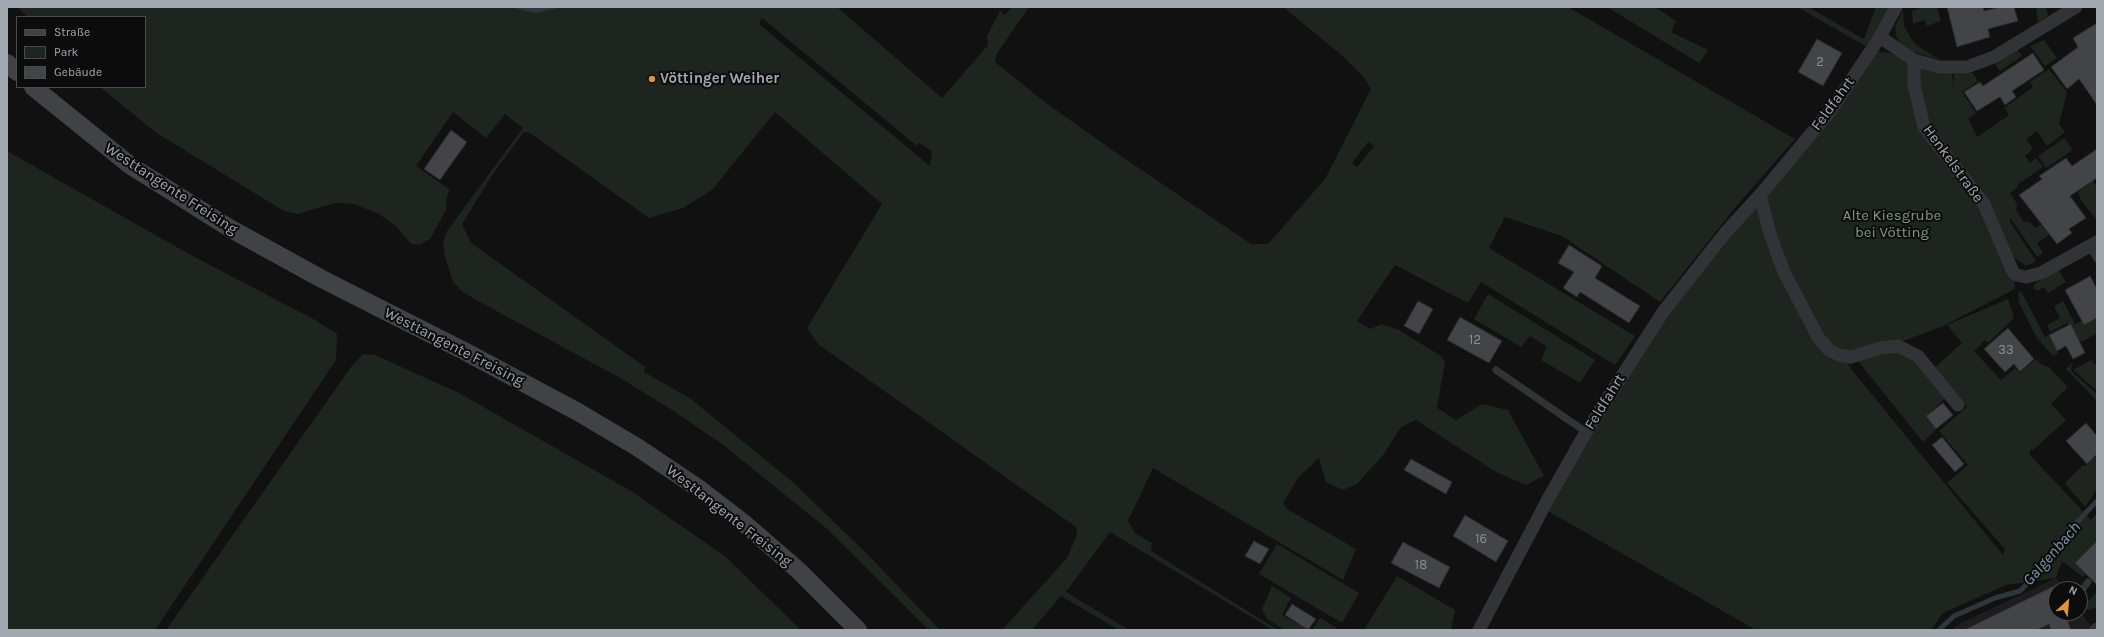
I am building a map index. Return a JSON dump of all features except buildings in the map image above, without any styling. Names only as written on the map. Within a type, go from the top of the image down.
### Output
[{"type":"main road","points":[[7,63],[16,71]]},
{"type":"main road","name":"Westtangente Freising","points":[[34,88],[130,166],[231,229],[322,279],[466,352],[571,408],[637,447],[698,488],[746,525],[798,570],[858,630]]},
{"type":"street","name":"Feldfahrt","points":[[1479,630],[1548,499],[1586,432],[1682,286],[1726,232],[1760,195],[1831,110],[1880,37],[1896,7]]},
{"type":"street","points":[[1880,37],[1914,60],[1939,67],[1962,68],[1975,66],[1994,57],[2076,7]]},
{"type":"street","name":"Henkelstraße","points":[[1914,60],[1914,85],[1924,127],[1984,204],[2013,272],[2016,275],[2026,277],[2041,273],[2094,245]]},
{"type":"street","points":[[1760,195],[1770,234],[1784,272],[1818,337],[1829,350],[1839,356],[1851,357],[1880,348],[1898,346],[1918,356],[1958,405]]},
{"type":"lane","name":"Henkelstraße","points":[[2094,245],[2097,259]]},
{"type":"lane","points":[[1496,370],[1586,432]]},
{"type":"shaded area","points":[[510,7],[563,7],[535,13]]},
{"type":"shaded area","points":[[2056,578],[2058,581],[2050,581]]},
{"type":"shaded area","points":[[2048,582],[2048,621],[2087,621],[2094,630],[1952,630],[1961,623]]},
{"type":"green space","points":[[18,7],[837,7],[942,98],[988,45],[987,36],[1000,11],[1005,15],[1012,7],[1029,7],[996,55],[995,62],[1046,103],[1115,152],[1251,244],[1268,244],[1325,179],[1371,89],[1363,76],[1339,53],[1283,7],[1568,7],[1795,139],[1734,209],[1660,302],[1562,236],[1505,217],[1489,248],[1635,336],[1615,365],[1481,282],[1468,303],[1395,265],[1357,321],[1370,329],[1381,324],[1399,330],[1441,356],[1445,361],[1437,408],[1456,420],[1482,404],[1508,410],[1544,476],[1526,485],[1496,472],[1416,420],[1401,427],[1384,454],[1357,484],[1343,490],[1326,482],[1319,458],[1298,478],[1283,503],[1287,509],[1356,549],[1343,580],[1153,468],[1128,521],[1135,533],[1152,543],[1151,551],[1278,630],[1273,630],[1110,532],[1066,592],[1129,630],[1119,630],[1061,596],[1032,630],[1002,630],[1067,558],[1077,535],[1076,527],[818,344],[807,328],[882,204],[775,112],[712,190],[683,208],[649,218],[530,133],[524,132],[495,171],[462,224],[471,243],[645,367],[644,372],[691,399],[795,484],[868,555],[940,630],[929,630],[826,528],[722,444],[672,410],[622,379],[478,301],[463,292],[453,282],[445,257],[443,243],[447,231],[523,128],[505,114],[486,138],[453,112],[416,166],[450,190],[446,200],[447,208],[430,239],[421,244],[411,244],[397,227],[379,214],[354,204],[335,203],[297,214],[284,211],[155,132],[101,88],[146,88],[146,16],[26,16]],"holes":[[[762,18],[917,146],[919,143],[932,151],[930,166],[759,24]],[[1368,142],[1374,146],[1357,167],[1352,163]]]},
{"type":"green space","points":[[1607,7],[1655,7],[1676,21],[1671,32],[1708,50],[1699,63]]},
{"type":"green space","points":[[1797,7],[1808,7],[1864,39],[1876,7],[1889,7],[1884,19],[1867,47]]},
{"type":"green space","points":[[1924,7],[1937,7],[1941,21],[1927,26],[1925,20],[1913,24],[1912,11]]},
{"type":"green space","points":[[2036,7],[2046,7],[2048,16],[2038,22]]},
{"type":"green space","points":[[1903,10],[1904,25],[1910,37],[1916,45],[1940,60],[1912,51],[1899,41],[1896,36],[1895,27]]},
{"type":"green space","points":[[2044,40],[2057,58],[2045,66],[2030,46]]},
{"type":"green space","points":[[2017,49],[2022,56],[2000,71],[1995,64]]},
{"type":"green space","name":"Alte Kiesgrube bei Vötting","points":[[1876,51],[1890,53],[1941,73],[1952,73],[1954,89],[1954,74],[1973,73],[1978,81],[1962,92],[1976,113],[1968,118],[1977,137],[2009,115],[2004,108],[2033,87],[2030,82],[2049,69],[2067,92],[2059,124],[2065,132],[2047,146],[2037,131],[2026,139],[2033,149],[2025,156],[2030,163],[2036,158],[2043,167],[2017,185],[2018,187],[2010,193],[2017,204],[2016,210],[2024,222],[2030,222],[2035,228],[2041,224],[2049,235],[2037,243],[2043,253],[2037,257],[2010,217],[2010,222],[2036,261],[2026,266],[2012,256],[2015,289],[1941,327],[1895,344],[1912,355],[1947,397],[1926,416],[1936,429],[1923,442],[1858,361],[1848,365],[2003,555],[2005,549],[1947,483],[1968,465],[1939,431],[1967,407],[1933,369],[1962,343],[1947,325],[2008,299],[2014,318],[1988,343],[1985,340],[1974,351],[2001,380],[2015,368],[2020,373],[2036,359],[2042,365],[2049,367],[2066,385],[2067,388],[2051,404],[2066,420],[2033,450],[2031,449],[2029,454],[2091,520],[2097,513],[2097,541],[2075,563],[2086,574],[2083,577],[2062,561],[2056,578],[2006,585],[1943,613],[1931,630],[1756,630],[1548,511],[1590,431],[1674,303]]},
{"type":"green space","points":[[2064,138],[2073,150],[2046,168],[2038,156]]},
{"type":"green space","points":[[7,151],[189,254],[315,320],[337,334],[336,360],[155,630],[7,630]]},
{"type":"green space","points":[[2093,181],[2097,188],[2097,221],[2081,200],[2078,192]]},
{"type":"green space","points":[[2058,269],[2066,282],[2048,293],[2044,287],[2038,291],[2033,288],[2034,284]]},
{"type":"green space","points":[[2021,291],[2045,337],[2049,335],[2058,353],[2053,356],[2037,338],[2029,323],[2019,302],[2018,293]]},
{"type":"green space","points":[[1488,294],[1595,360],[1580,383],[1541,360],[1547,347],[1530,336],[1521,347],[1474,319]]},
{"type":"green space","points":[[2063,301],[2075,324],[2082,321],[2084,325],[2097,318],[2097,333],[2083,341],[2076,341],[2067,323],[2050,332],[2047,325],[2060,318],[2054,306]]},
{"type":"green space","points":[[363,354],[375,355],[459,393],[631,491],[726,557],[801,630],[166,630],[351,367]]},
{"type":"green space","points":[[2091,360],[2097,366],[2097,391],[2073,370]]},
{"type":"green space","points":[[2072,363],[2071,371],[2097,394],[2097,401],[2066,369]]},
{"type":"green space","points":[[2097,455],[2097,489],[2085,507],[2065,483],[2083,465],[2085,466]]},
{"type":"green space","points":[[1277,544],[1359,593],[1342,623],[1259,574]]},
{"type":"green space","points":[[1397,576],[1455,610],[1451,630],[1364,630]]},
{"type":"green space","points":[[1272,586],[1291,598],[1282,615],[1308,630],[1285,630],[1267,619],[1262,609]]},
{"type":"green space","points":[[2097,592],[2097,607],[2088,610],[2088,601]]},
{"type":"green space","points":[[1320,618],[1340,630],[1312,630]]},
{"type":"waterway","name":"Galgenbach","points":[[1939,630],[1954,616],[1995,598],[2020,591],[2049,562],[2078,521],[2097,501]]},
{"type":"place","name":"Vöttinger Weiher","points":[[652,79]]}]
